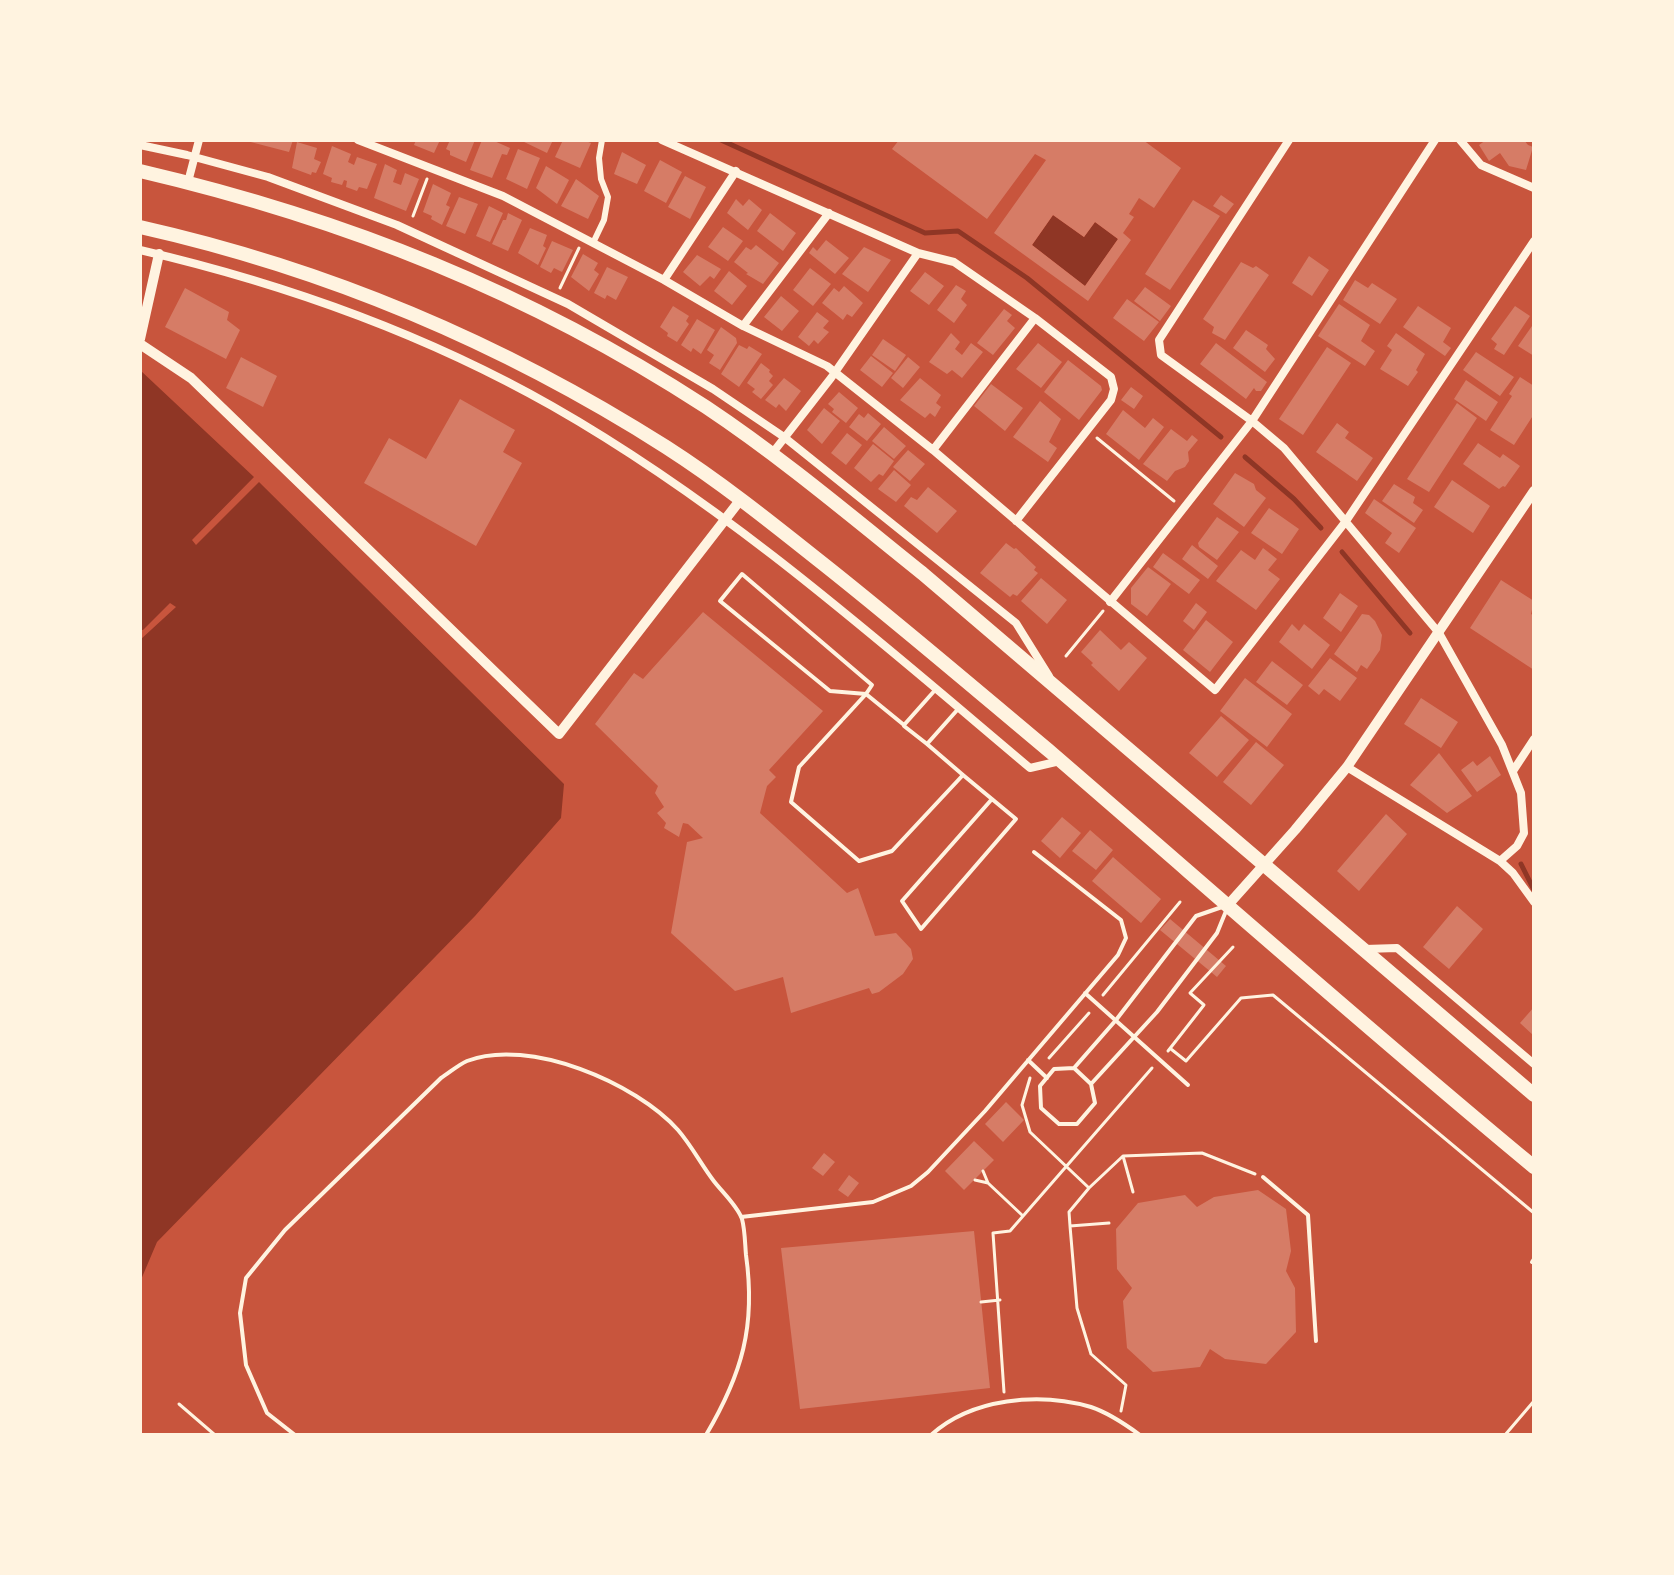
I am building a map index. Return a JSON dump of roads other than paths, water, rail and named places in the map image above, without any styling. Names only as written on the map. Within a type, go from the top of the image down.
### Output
[{"type":"highway","points":[[140,171],[273,204],[420,256],[569,325],[708,409],[910,564],[1534,1095]]},
{"type":"highway","points":[[140,227],[246,254],[324,279],[465,336],[590,401],[667,447],[741,499],[906,629],[1534,1167]]},
{"type":"street","points":[[188,182],[199,140]]},
{"type":"street","points":[[358,140],[503,196],[664,280],[743,326],[836,372],[933,450],[1215,690],[1346,521],[1534,241]]},
{"type":"street","points":[[593,243],[604,220],[608,197],[601,179],[599,158],[602,140]]},
{"type":"street","points":[[662,140],[918,253],[954,262],[1035,318],[1111,377],[1114,389],[1111,400],[1016,521]]},
{"type":"street","points":[[1289,140],[1159,340],[1161,355],[1284,448],[1439,633],[1502,745],[1521,793],[1524,833],[1517,846],[1500,861]]},
{"type":"street","points":[[1110,602],[1252,421],[1435,140]]},
{"type":"street","points":[[1460,140],[1481,165],[1534,188]]},
{"type":"street","points":[[140,145],[268,177],[397,225],[568,304],[713,389],[784,437],[1016,623],[1056,687]]},
{"type":"street","points":[[664,280],[736,171]]},
{"type":"street","points":[[743,326],[829,213]]},
{"type":"street","points":[[140,250],[318,301],[447,353],[551,405],[684,489],[725,520],[833,604],[1030,768],[1060,761]]},
{"type":"street","points":[[771,455],[836,372],[918,253]]},
{"type":"street","points":[[159,254],[140,341],[191,378],[559,734],[741,499]]},
{"type":"street","points":[[933,450],[1035,318]]},
{"type":"street","points":[[1228,905],[1347,767],[1534,491]]},
{"type":"street","points":[[1513,771],[1534,739]]},
{"type":"street","points":[[1347,767],[1500,861],[1534,902]]},
{"type":"street","points":[[1360,949],[1397,948],[1534,1064]]},
{"type":"lane","points":[[963,775],[892,851],[859,861],[791,802],[799,767],[866,694],[872,685],[742,574],[720,601],[830,691],[866,694],[927,744],[1016,819],[921,929],[902,901],[992,799]]},
{"type":"lane","points":[[904,725],[936,689]]},
{"type":"lane","points":[[927,744],[959,708]]},
{"type":"lane","points":[[741,1217],[873,1202],[911,1186],[928,1172],[1118,955],[1126,938],[1121,920],[1034,852]]},
{"type":"lane","points":[[1074,1068],[1091,1084],[1095,1103],[1077,1124],[1059,1124],[1041,1108],[1040,1086],[1054,1069],[1074,1068],[1116,1020],[1196,916],[1228,905]]},
{"type":"lane","points":[[1091,1084],[1157,1012],[1217,933],[1228,905]]},
{"type":"lane","points":[[1084,993],[1188,1085]]},
{"type":"lane","points":[[295,1435],[267,1413],[246,1365],[240,1313],[246,1278],[296,1219],[441,1078],[467,1062],[499,1055],[535,1056],[585,1071],[640,1097],[677,1129],[741,1217],[751,1293],[746,1332],[739,1368],[723,1406],[706,1435]]},
{"type":"lane","points":[[1027,1060],[1047,1078]]},
{"type":"lane","points":[[1263,1177],[1308,1215],[1316,1341]]},
{"type":"lane","points":[[931,1435],[955,1416],[1005,1402],[1066,1402],[1093,1408],[1140,1435]]},
{"type":"waterway","points":[[721,140],[925,233],[958,231],[1027,278],[1221,437]]},
{"type":"waterway","points":[[1245,457],[1294,499],[1321,528]]},
{"type":"waterway","points":[[1342,552],[1410,633]]},
{"type":"waterway","points":[[1521,864],[1534,890]]}]
